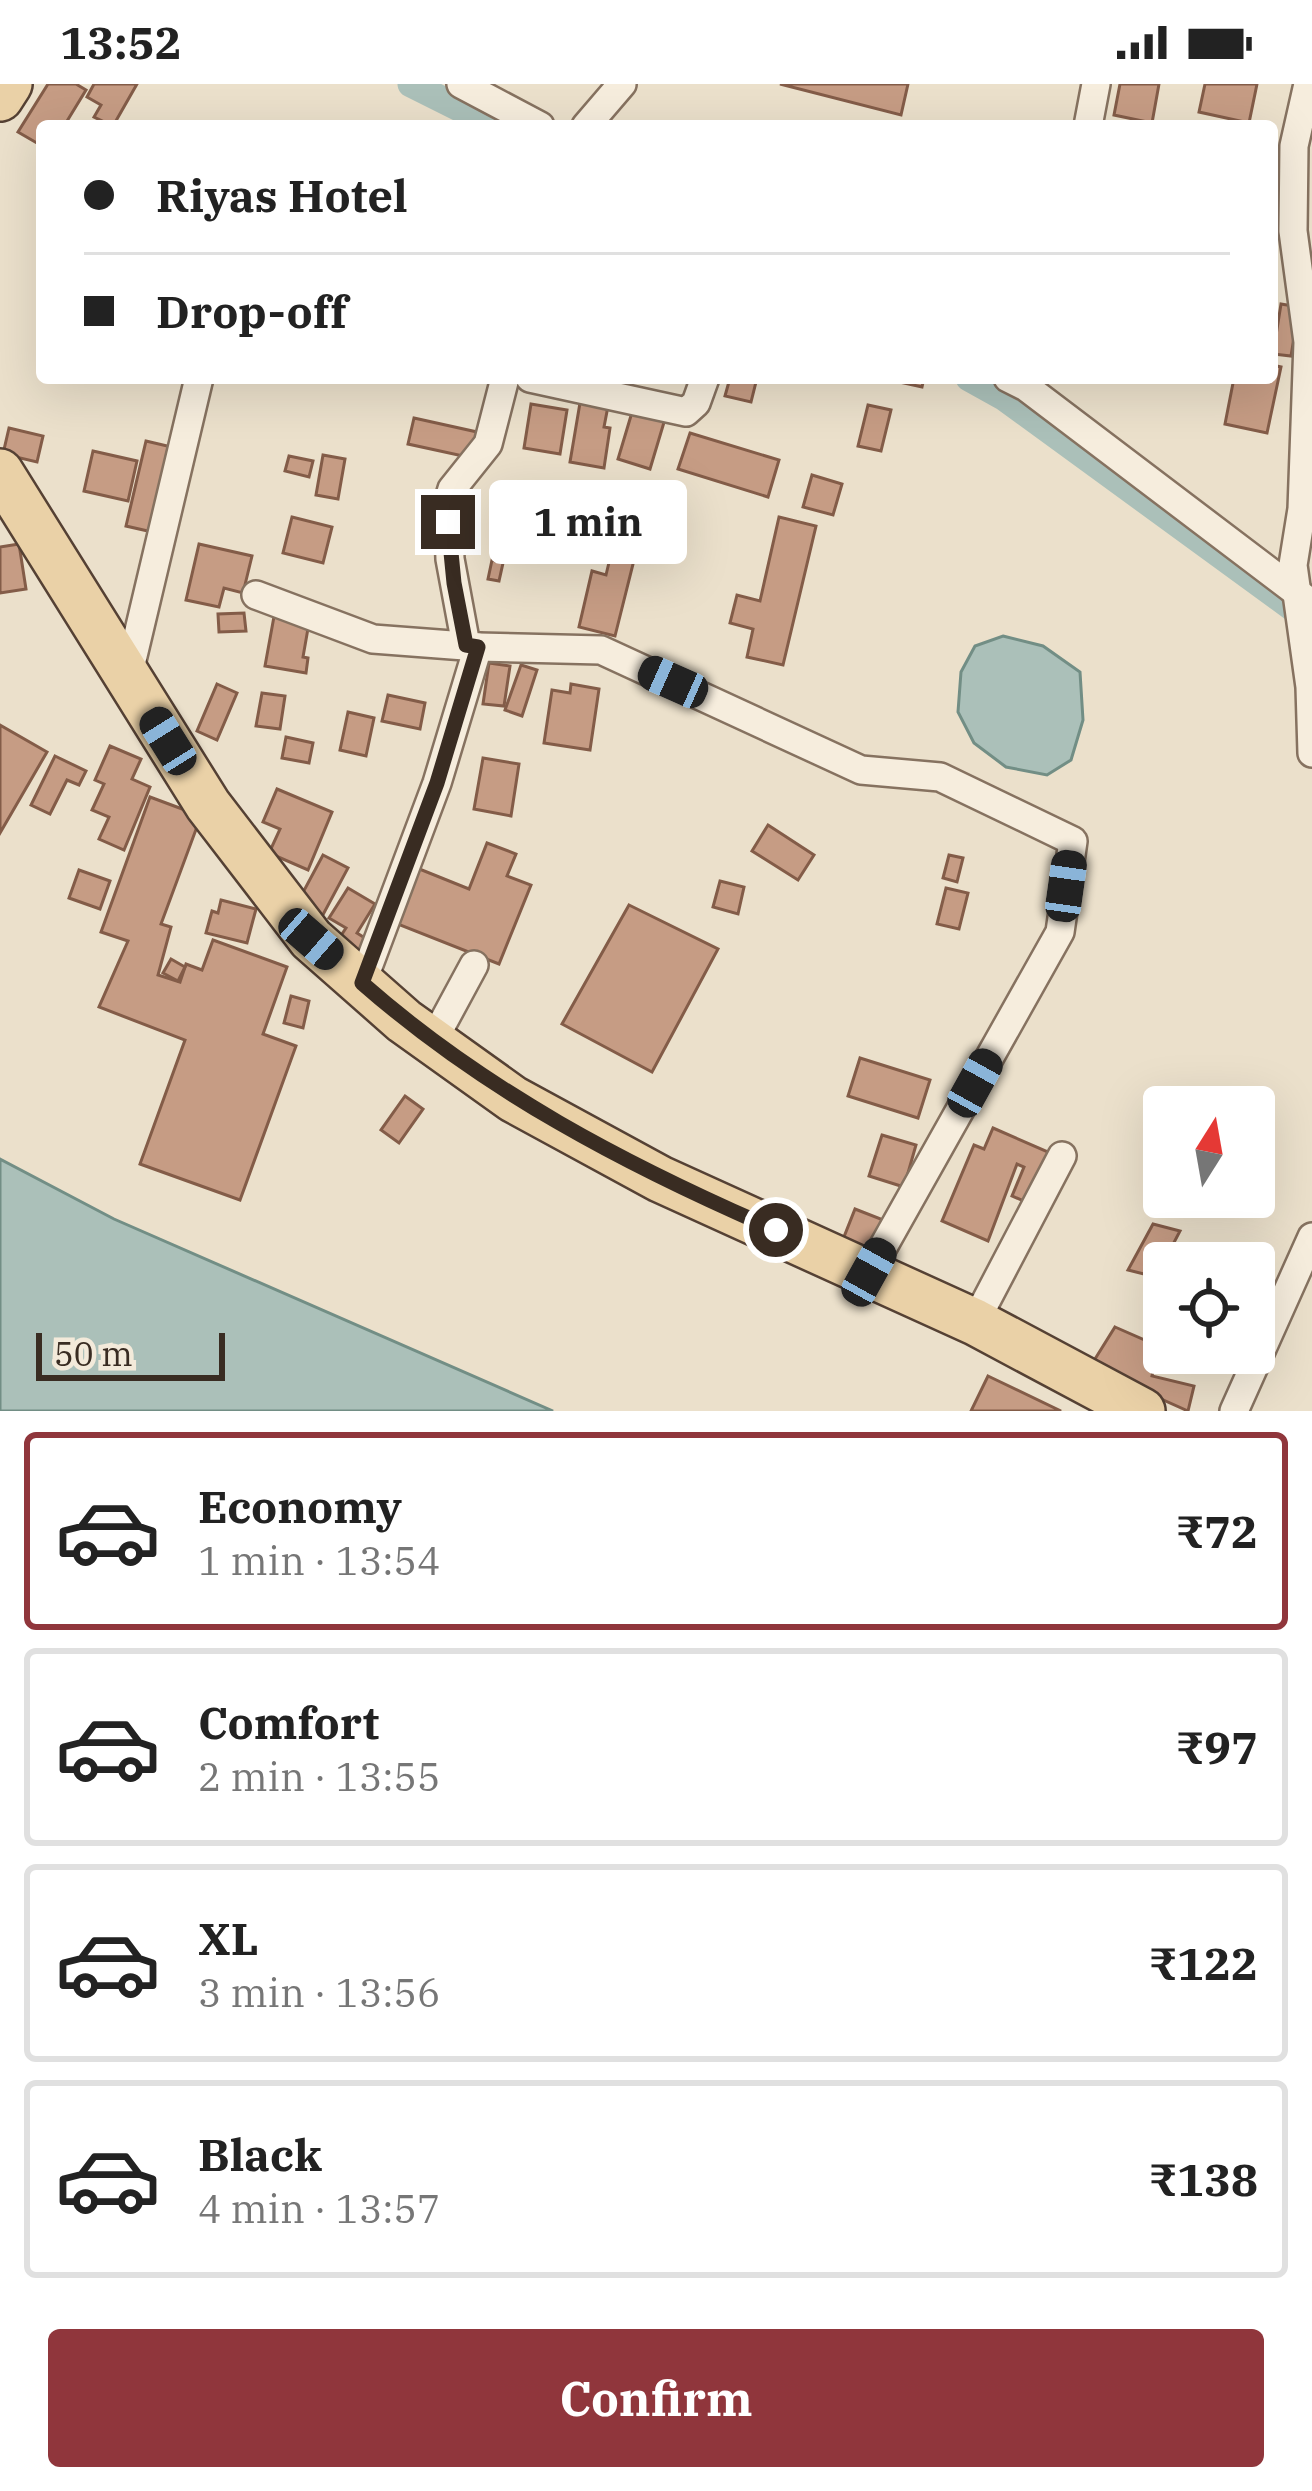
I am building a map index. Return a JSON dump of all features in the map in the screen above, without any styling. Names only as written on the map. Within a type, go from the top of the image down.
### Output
[{"type":"main road","points":[[0,98],[9,84]]},
{"type":"main road","points":[[0,472],[208,805],[311,939],[362,983],[513,1099],[660,1180],[975,1322],[1142,1411]]},
{"type":"street","points":[[460,84],[529,120]]},
{"type":"street","points":[[591,120],[622,84]]},
{"type":"street","points":[[1089,120],[1096,84]]},
{"type":"street","points":[[1308,90],[1294,146],[1293,231],[1308,342],[1307,472],[1293,565],[1302,607],[1312,752]]},
{"type":"street","points":[[128,677],[198,384]]},
{"type":"street","points":[[362,983],[437,783],[472,646],[452,571],[448,502],[452,489],[488,444],[503,384]]},
{"type":"street","points":[[556,384],[679,412],[692,409],[702,384]]},
{"type":"street","points":[[1025,384],[1302,607]]},
{"type":"street","points":[[256,595],[373,639],[601,650],[861,770],[940,777],[1072,841],[1060,932],[869,1272]]},
{"type":"street","points":[[433,1041],[474,965]]},
{"type":"street","points":[[975,1322],[1062,1156]]},
{"type":"street","points":[[1234,1411],[1312,1238]]},
{"type":"water","points":[[1003,636],[1043,646],[1080,672],[1083,720],[1071,760],[1047,775],[1006,767],[974,743],[958,712],[961,672],[975,646]]},
{"type":"water","points":[[0,1159],[114,1219],[553,1411],[0,1411]]},
{"type":"building","points":[[48,84],[76,84],[86,90],[68,120],[36,120],[36,142],[18,132]]},
{"type":"building","points":[[94,84],[137,84],[116,120],[94,117],[101,105],[87,97]]},
{"type":"building","points":[[780,84],[908,84],[901,115]]},
{"type":"building","points":[[1120,84],[1159,84],[1153,120],[1114,115]]},
{"type":"building","points":[[1205,84],[1257,84],[1250,120],[1199,112]]},
{"type":"building","points":[[1281,304],[1299,307],[1291,356],[1278,355]]},
{"type":"building","points":[[728,384],[756,384],[751,402],[725,396]]},
{"type":"building","points":[[1233,384],[1277,384],[1267,433],[1225,424]]},
{"type":"building","points":[[581,397],[609,401],[604,468],[570,462]]},
{"type":"building","points":[[531,404],[567,410],[560,454],[524,448]]},
{"type":"building","points":[[868,405],[891,410],[881,451],[858,446]]},
{"type":"building","points":[[633,409],[665,419],[650,469],[618,459]]},
{"type":"building","points":[[414,418],[477,432],[472,458],[408,444]]},
{"type":"building","points":[[9,428],[43,436],[37,462],[3,454]]},
{"type":"building","points":[[690,433],[779,460],[768,497],[678,469]]},
{"type":"building","points":[[146,441],[193,452],[174,537],[126,526]]},
{"type":"building","points":[[93,451],[137,461],[128,501],[84,491]]},
{"type":"building","points":[[323,455],[345,459],[338,499],[316,495]]},
{"type":"building","points":[[289,456],[313,461],[309,477],[285,471]]},
{"type":"building","points":[[812,475],[842,484],[833,515],[803,507]]},
{"type":"building","points":[[292,517],[332,527],[323,563],[283,553]]},
{"type":"building","points":[[779,517],[816,526],[783,665],[747,657],[753,629],[730,623],[737,595],[760,601]]},
{"type":"building","points":[[19,544],[26,589],[0,593],[0,547]]},
{"type":"building","points":[[199,544],[252,556],[243,593],[224,588],[219,607],[186,600]]},
{"type":"building","points":[[611,554],[634,560],[615,636],[579,627],[592,571],[606,575]]},
{"type":"building","points":[[492,560],[503,563],[499,581],[488,579]]},
{"type":"building","points":[[275,611],[310,617],[303,657],[308,658],[306,673],[265,666]]},
{"type":"building","points":[[244,613],[246,631],[219,632],[218,614]]},
{"type":"building","points":[[489,663],[510,666],[504,706],[483,704]]},
{"type":"building","points":[[521,665],[537,670],[522,716],[505,710]]},
{"type":"building","points":[[217,684],[237,693],[217,740],[197,731]]},
{"type":"building","points":[[571,684],[599,689],[590,750],[544,743],[552,690],[570,693]]},
{"type":"building","points":[[262,693],[285,696],[280,729],[256,726]]},
{"type":"building","points":[[388,695],[425,703],[420,729],[382,721]]},
{"type":"building","points":[[348,712],[374,718],[366,756],[340,750]]},
{"type":"building","points":[[0,725],[47,752],[0,833]]},
{"type":"building","points":[[286,737],[313,743],[309,763],[282,758]]},
{"type":"building","points":[[110,746],[141,759],[132,779],[150,787],[124,850],[99,839],[109,817],[92,810],[104,784],[95,780]]},
{"type":"building","points":[[55,756],[86,771],[79,785],[67,780],[50,814],[31,805]]},
{"type":"building","points":[[483,758],[519,764],[511,816],[474,809]]},
{"type":"building","points":[[277,789],[332,812],[308,870],[269,853],[280,829],[263,822]]},
{"type":"building","points":[[150,797],[201,816],[161,924],[171,927],[158,975],[180,982],[186,964],[202,970],[213,940],[287,967],[263,1034],[296,1046],[240,1200],[140,1164],[185,1040],[99,1007],[128,941],[101,932]]},
{"type":"building","points":[[768,825],[814,855],[798,880],[752,851]]},
{"type":"building","points":[[487,843],[516,854],[507,876],[531,885],[499,964],[395,923],[417,868],[469,889]]},
{"type":"building","points":[[323,855],[348,868],[318,924],[293,911]]},
{"type":"building","points":[[949,855],[963,858],[957,882],[943,878]]},
{"type":"building","points":[[79,870],[110,881],[100,909],[69,898]]},
{"type":"building","points":[[720,881],[744,887],[738,914],[713,907]]},
{"type":"building","points":[[348,888],[375,904],[357,933],[368,940],[358,956],[336,943],[346,928],[329,918]]},
{"type":"building","points":[[946,888],[968,893],[959,929],[937,924]]},
{"type":"building","points":[[221,900],[256,909],[247,943],[206,933],[212,911],[218,913]]},
{"type":"building","points":[[629,905],[718,949],[652,1072],[562,1024]]},
{"type":"building","points":[[171,959],[185,967],[178,981],[163,973]]},
{"type":"building","points":[[291,996],[309,1001],[303,1028],[284,1023]]},
{"type":"building","points":[[860,1058],[930,1080],[918,1118],[848,1096]]},
{"type":"building","points":[[405,1096],[423,1109],[399,1143],[381,1130]]},
{"type":"building","points":[[993,1128],[1055,1155],[1033,1205],[1012,1196],[1024,1167],[1017,1164],[988,1241],[942,1221],[974,1145],[984,1149]]},
{"type":"building","points":[[882,1135],[916,1145],[904,1187],[869,1176]]},
{"type":"building","points":[[855,1209],[886,1221],[871,1259],[840,1247]]},
{"type":"building","points":[[1153,1224],[1180,1231],[1174,1242],[1143,1242]]},
{"type":"building","points":[[1143,1242],[1143,1274],[1128,1270]]},
{"type":"building","points":[[1115,1327],[1143,1339],[1143,1374],[1194,1386],[1188,1411],[1090,1367]]},
{"type":"building","points":[[988,1376],[1061,1411],[971,1411]]},
{"type":"waterway","points":[[411,84],[483,120]]},
{"type":"waterway","points":[[980,384],[1312,622]]},
{"type":"route","points":[[448,522],[466,645],[478,647],[437,783],[362,983],[404,1021],[513,1099],[660,1180],[776,1230]]}]
